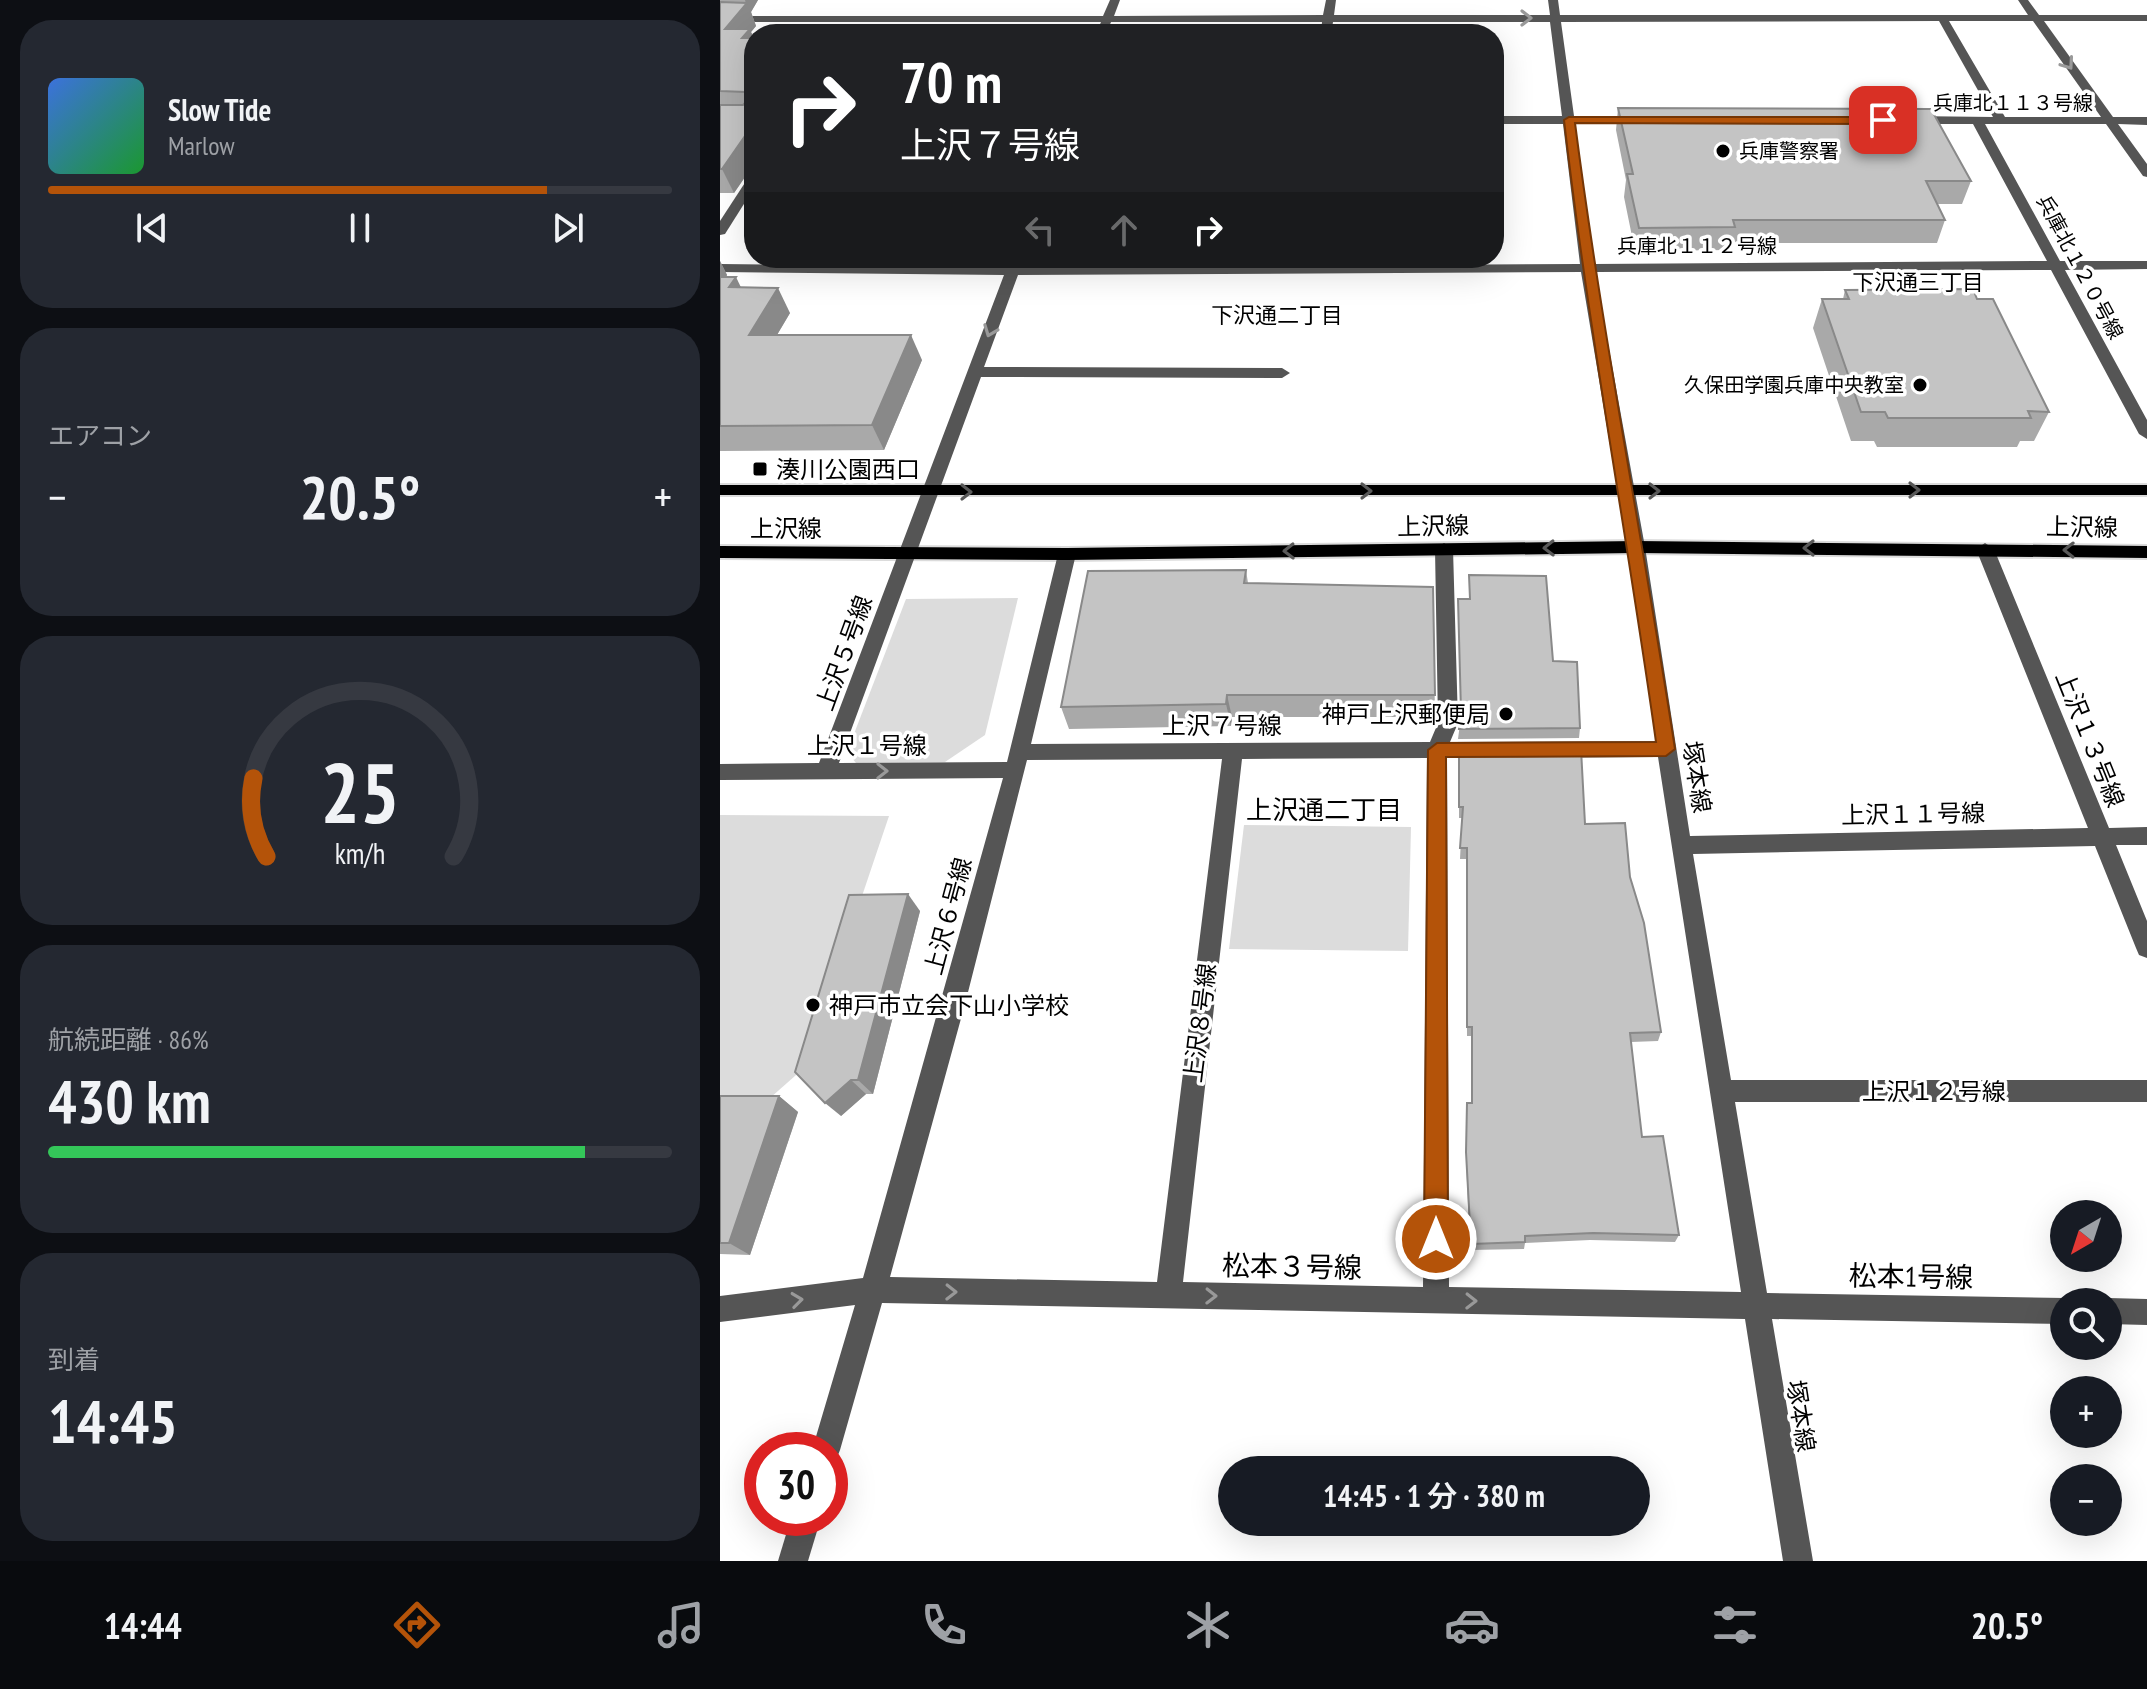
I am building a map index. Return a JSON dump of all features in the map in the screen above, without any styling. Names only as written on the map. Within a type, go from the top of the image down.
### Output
[{"type":"main road","name":"上沢線","points":[[720,490],[2147,490]]},
{"type":"main road","name":"上沢線","points":[[720,552],[1067,554],[1636,547],[2147,552]]},
{"type":"street","points":[[1105,24],[1115,0]]},
{"type":"street","points":[[1327,24],[1331,0]]},
{"type":"street","points":[[2023,0],[2147,173]]},
{"type":"street","points":[[720,19],[1328,19],[1555,9],[1942,18],[2147,18]]},
{"type":"street","name":"塚本線","points":[[1555,9],[1587,267],[1636,547],[1681,845],[1798,1561]]},
{"type":"street","points":[[1942,18],[2001,121]]},
{"type":"street","points":[[1504,120],[1664,120]]},
{"type":"street","name":"兵庫北１１３号線","points":[[1899,120],[2147,121]]},
{"type":"street","name":"兵庫北１２０号線","points":[[1977,120],[2147,434]]},
{"type":"street","points":[[720,231],[744,194]]},
{"type":"street","name":"兵庫北１１２号線","points":[[1504,267],[2147,265]]},
{"type":"street","name":"兵庫北１１２号線","points":[[720,268],[744,268]]},
{"type":"street","name":"上沢５号線","points":[[826,771],[1013,268]]},
{"type":"street","points":[[974,372],[1282,373]]},
{"type":"street","points":[[2125,392],[2147,392]]},
{"type":"street","points":[[1436,1301],[1437,750],[1448,723],[1444,549]]},
{"type":"street","name":"上沢１３号線","points":[[1985,549],[2147,948]]},
{"type":"street","name":"上沢６号線","points":[[831,1432],[1017,761],[1067,554]]},
{"type":"street","name":"上沢７号線","points":[[1017,761],[1233,751],[1666,749]]},
{"type":"street","name":"上沢８号線","points":[[1168,1295],[1233,751]]},
{"type":"street","name":"上沢１号線","points":[[720,772],[826,771],[1017,761]]},
{"type":"street","name":"上沢１１号線","points":[[1681,845],[2147,836]]},
{"type":"street","name":"上沢１２号線","points":[[1721,1091],[2147,1091]]},
{"type":"street","name":"松本３号線","points":[[720,1309],[873,1290],[1757,1306]]},
{"type":"street","name":"松本1号線","points":[[1757,1306],[2050,1311]]},
{"type":"street","points":[[2122,1311],[2147,1312]]},
{"type":"street","points":[[793,1561],[801,1536]]},
{"type":"shaded area","points":[[1018,598],[985,735],[945,762],[856,763],[847,752],[906,599]]},
{"type":"shaded area","points":[[720,815],[889,816],[804,1068],[770,1098],[720,1097]]},
{"type":"shaded area","points":[[1244,825],[1411,827],[1408,951],[1229,949]]},
{"type":"building","points":[[720,2],[747,3],[725,29],[744,29],[744,92],[720,91]]},
{"type":"building","points":[[720,105],[743,105],[744,137],[720,169]]},
{"type":"building","points":[[1618,108],[1931,109],[1971,181],[1926,181],[1945,220],[1733,220],[1735,227],[1639,228],[1627,174],[1633,174]]},
{"type":"building","points":[[720,277],[736,277],[729,287],[778,288],[749,335],[911,335],[872,425],[720,426]]},
{"type":"building","name":"久保田学園兵庫中央教室","points":[[1973,289],[1977,299],[1993,299],[2049,412],[2028,411],[2031,418],[1888,418],[1885,412],[1861,412],[1822,299],[1849,299],[1845,290]]},
{"type":"building","points":[[1246,570],[1244,583],[1433,587],[1435,695],[1227,695],[1226,704],[1061,707],[1088,571]]},
{"type":"building","points":[[1469,575],[1546,576],[1553,661],[1577,662],[1580,728],[1459,729],[1458,599],[1470,599]]},
{"type":"building","points":[[1581,749],[1585,824],[1625,823],[1630,877],[1644,923],[1661,1032],[1630,1033],[1642,1137],[1663,1136],[1679,1235],[1593,1233],[1525,1236],[1525,1242],[1471,1244],[1466,1152],[1467,1103],[1472,1103],[1472,1027],[1467,1027],[1467,848],[1460,848],[1463,807],[1459,807],[1459,750]]},
{"type":"building","points":[[908,894],[858,1080],[851,1080],[825,1103],[795,1072],[849,895]]},
{"type":"building","points":[[720,1096],[779,1096],[729,1243],[720,1243]]},
{"type":"place","name":"兵庫警察署","points":[[1723,151]]},
{"type":"place","name":"久保田学園兵庫中央教室","points":[[1920,385]]},
{"type":"place","name":"湊川公園西口","points":[[760,469]]},
{"type":"place","name":"神戸上沢郵便局","points":[[1506,714]]},
{"type":"place","name":"神戸市立会下山小学校","points":[[813,1005]]},
{"type":"district","name":"下沢通三丁目","points":[[1918,282]]},
{"type":"district","name":"下沢通二丁目","points":[[1277,315]]},
{"type":"district","name":"上沢通二丁目","points":[[1324,809]]},
{"type":"route","points":[[1436,1239],[1437,750],[1666,749],[1636,547],[1587,267],[1569,120],[1883,120]]}]
